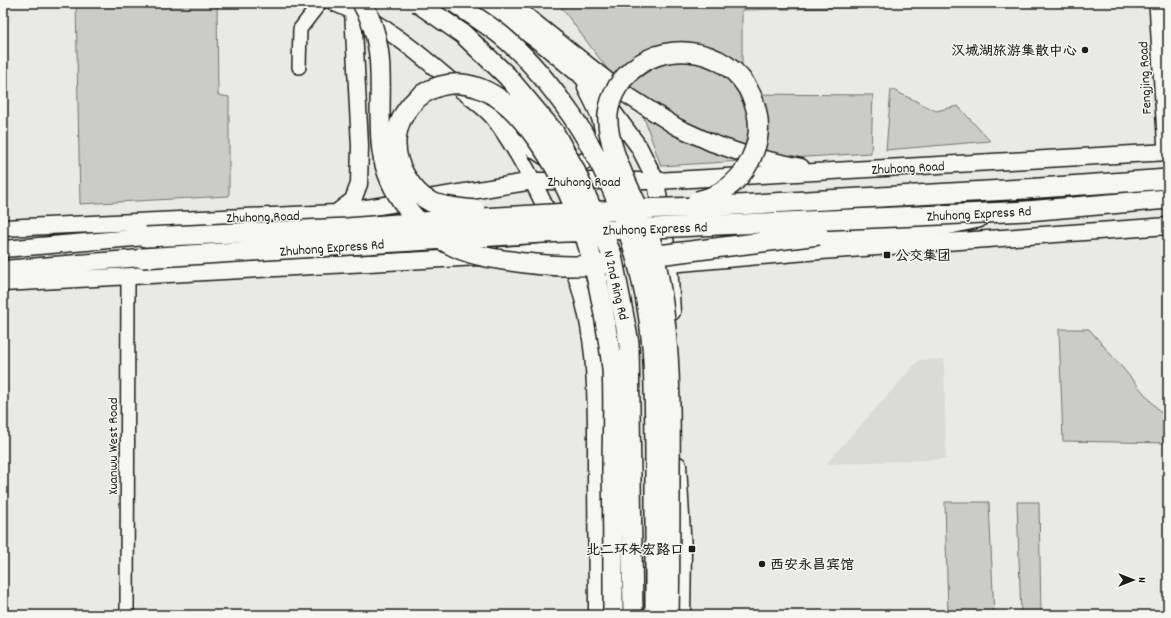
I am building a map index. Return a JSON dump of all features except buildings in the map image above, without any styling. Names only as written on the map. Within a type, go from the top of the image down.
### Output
[{"type":"highway","name":"N 2nd Ring Rd","points":[[418,3],[463,34],[507,76],[554,132],[574,168],[612,255],[629,343],[633,615]]},
{"type":"highway","name":"N 2nd Ring Rd","points":[[455,3],[498,32],[553,89],[584,135],[598,159],[618,206],[635,253],[647,306],[652,344],[654,384],[655,615]]},
{"type":"highway","points":[[488,3],[523,28],[576,70]]},
{"type":"highway","points":[[358,7],[370,15],[377,36],[381,62],[380,134],[382,153],[394,188],[411,213],[424,226],[438,237],[455,247],[475,254],[534,264],[589,266],[653,255],[818,235],[946,226],[997,213]]},
{"type":"highway","points":[[664,208],[704,200],[727,189],[746,170],[756,146],[758,119],[755,106],[744,82],[725,64],[701,53],[674,51],[652,58],[642,64],[623,79],[612,99],[608,111],[609,136],[617,161],[643,220],[653,248],[667,337],[670,434],[669,615]]},
{"type":"highway","points":[[510,216],[431,202],[418,194],[408,182],[402,172],[398,158],[396,142],[398,126],[406,110],[419,96],[431,89],[446,84],[462,84],[478,87],[507,103],[519,115],[548,154],[572,201],[600,287],[612,367],[613,615]]},
{"type":"highway","name":"Zhuhong Express Rd","points":[[146,237],[347,228],[510,216],[1025,189],[1168,179]]},
{"type":"highway","name":"Zhuhong Express Rd","points":[[142,258],[543,233],[997,213],[1168,199]]},
{"type":"main road","points":[[335,3],[358,7],[412,47],[492,116],[543,156],[556,163],[566,165],[584,162],[591,159],[600,146],[604,136],[602,123],[576,70],[557,40],[523,28]]},
{"type":"main road","points":[[510,3],[619,90],[677,127],[712,143],[750,156],[824,172]]},
{"type":"main road","points":[[336,213],[353,200],[360,184],[358,7]]},
{"type":"main road","points":[[576,70],[593,87],[639,147],[656,181],[669,264],[683,550],[682,615]]},
{"type":"main road","points":[[492,116],[533,181],[565,250],[582,293],[593,352],[597,420],[597,615]]},
{"type":"main road","name":"Zhuhong Road","points":[[3,228],[336,213],[533,181],[656,181],[1166,152]]},
{"type":"main road","points":[[3,283],[128,278],[453,259],[565,250],[669,264],[807,252],[1168,226]]},
{"type":"main road","points":[[3,249],[146,237]]},
{"type":"main road","points":[[3,269],[142,258]]},
{"type":"street","points":[[300,67],[300,29],[320,3]]},
{"type":"street","name":"Fengjing Road","points":[[1156,3],[1166,152]]},
{"type":"street","name":"Xuanwu West Road","points":[[127,615],[128,278]]},
{"type":"shaded area","points":[[76,3],[217,3],[218,95],[229,97],[229,196],[80,204]]},
{"type":"shaded area","points":[[558,3],[879,3],[878,7],[742,10],[742,94],[873,95],[871,153],[661,166],[644,118]]},
{"type":"shaded area","points":[[891,89],[936,111],[958,106],[990,141],[886,150]]},
{"type":"shaded area","points":[[1059,329],[1089,329],[1168,421],[1168,443],[1063,441]]},
{"type":"shaded area","points":[[944,359],[946,459],[826,464],[919,360]]},
{"type":"shaded area","points":[[945,502],[989,502],[994,615],[948,615]]},
{"type":"shaded area","points":[[1017,502],[1039,502],[1041,615],[1021,615]]},
{"type":"place","name":"汉城湖旅游集散中心","points":[[1085,50]]},
{"type":"place","name":"公交集团","points":[[887,255]]},
{"type":"place","name":"北二环朱宏路口","points":[[692,549]]},
{"type":"place","name":"西安永昌宾馆","points":[[762,564]]}]
